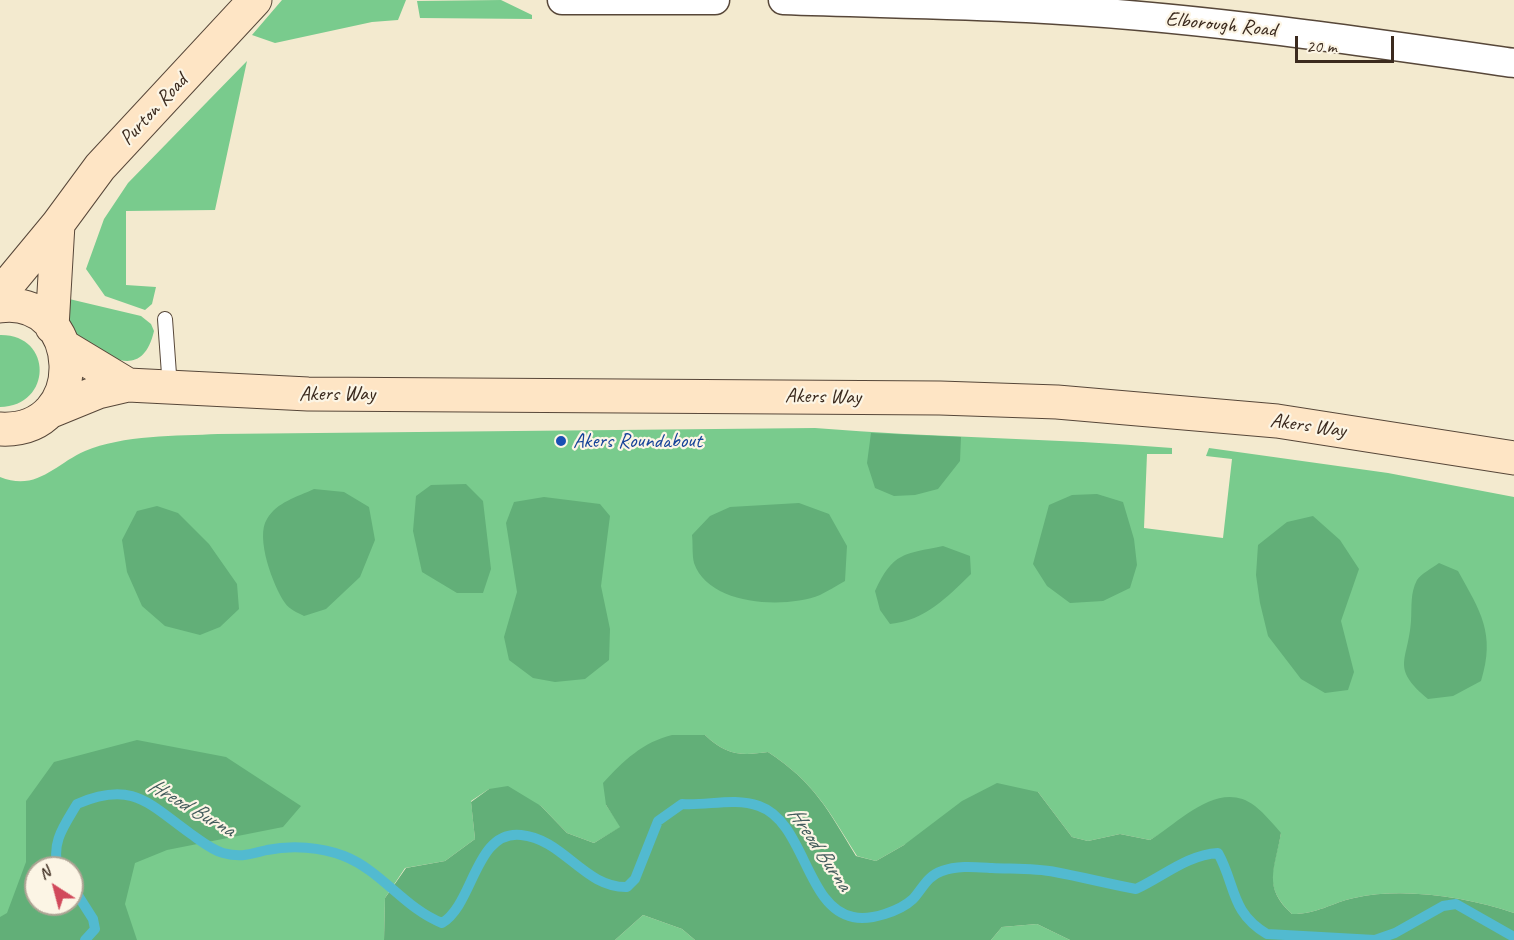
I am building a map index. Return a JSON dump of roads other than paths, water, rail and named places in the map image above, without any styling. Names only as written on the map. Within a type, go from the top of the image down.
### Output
[{"type":"main road","name":"Purton Road","points":[[0,294],[58,224],[100,168],[255,0]]},
{"type":"main road","points":[[49,412],[62,396],[67,376],[58,337],[58,224]]},
{"type":"main road","name":"Akers Way","points":[[0,306],[28,310],[58,337],[128,385]]},
{"type":"main road","name":"Akers Way","points":[[0,429],[12,430],[33,424],[49,412],[98,392],[128,385],[308,394],[905,398],[1057,402],[1277,421],[1514,458]]},
{"type":"street","points":[[562,0],[714,0]]},
{"type":"street","name":"Elborough Road","points":[[783,0],[1028,8],[1157,19],[1284,31],[1514,63]]},
{"type":"lane","points":[[165,319],[170,388]]},
{"type":"waterway","name":"Hreod Burna","points":[[56,856],[60,834],[77,804],[96,797],[113,794],[127,795],[151,805],[207,845],[223,853],[241,855],[296,847],[344,856],[370,871],[416,908],[442,923],[453,914],[484,856],[494,844],[506,837],[521,835],[536,838],[562,853],[598,880],[627,887],[635,879],[658,821],[682,804],[740,802],[759,806],[774,815],[797,846],[825,898],[837,910],[853,917],[868,918],[901,907],[913,899],[933,876],[954,868],[1032,869],[1136,889],[1186,862],[1218,853],[1235,897],[1246,917],[1267,934],[1375,940],[1395,933],[1443,906],[1456,904],[1514,937]]},
{"type":"waterway","name":"Hreod Burna","points":[[84,905],[93,919],[95,929],[85,940]]},
{"type":"place","name":"Akers Roundabout","points":[[561,441]]}]
